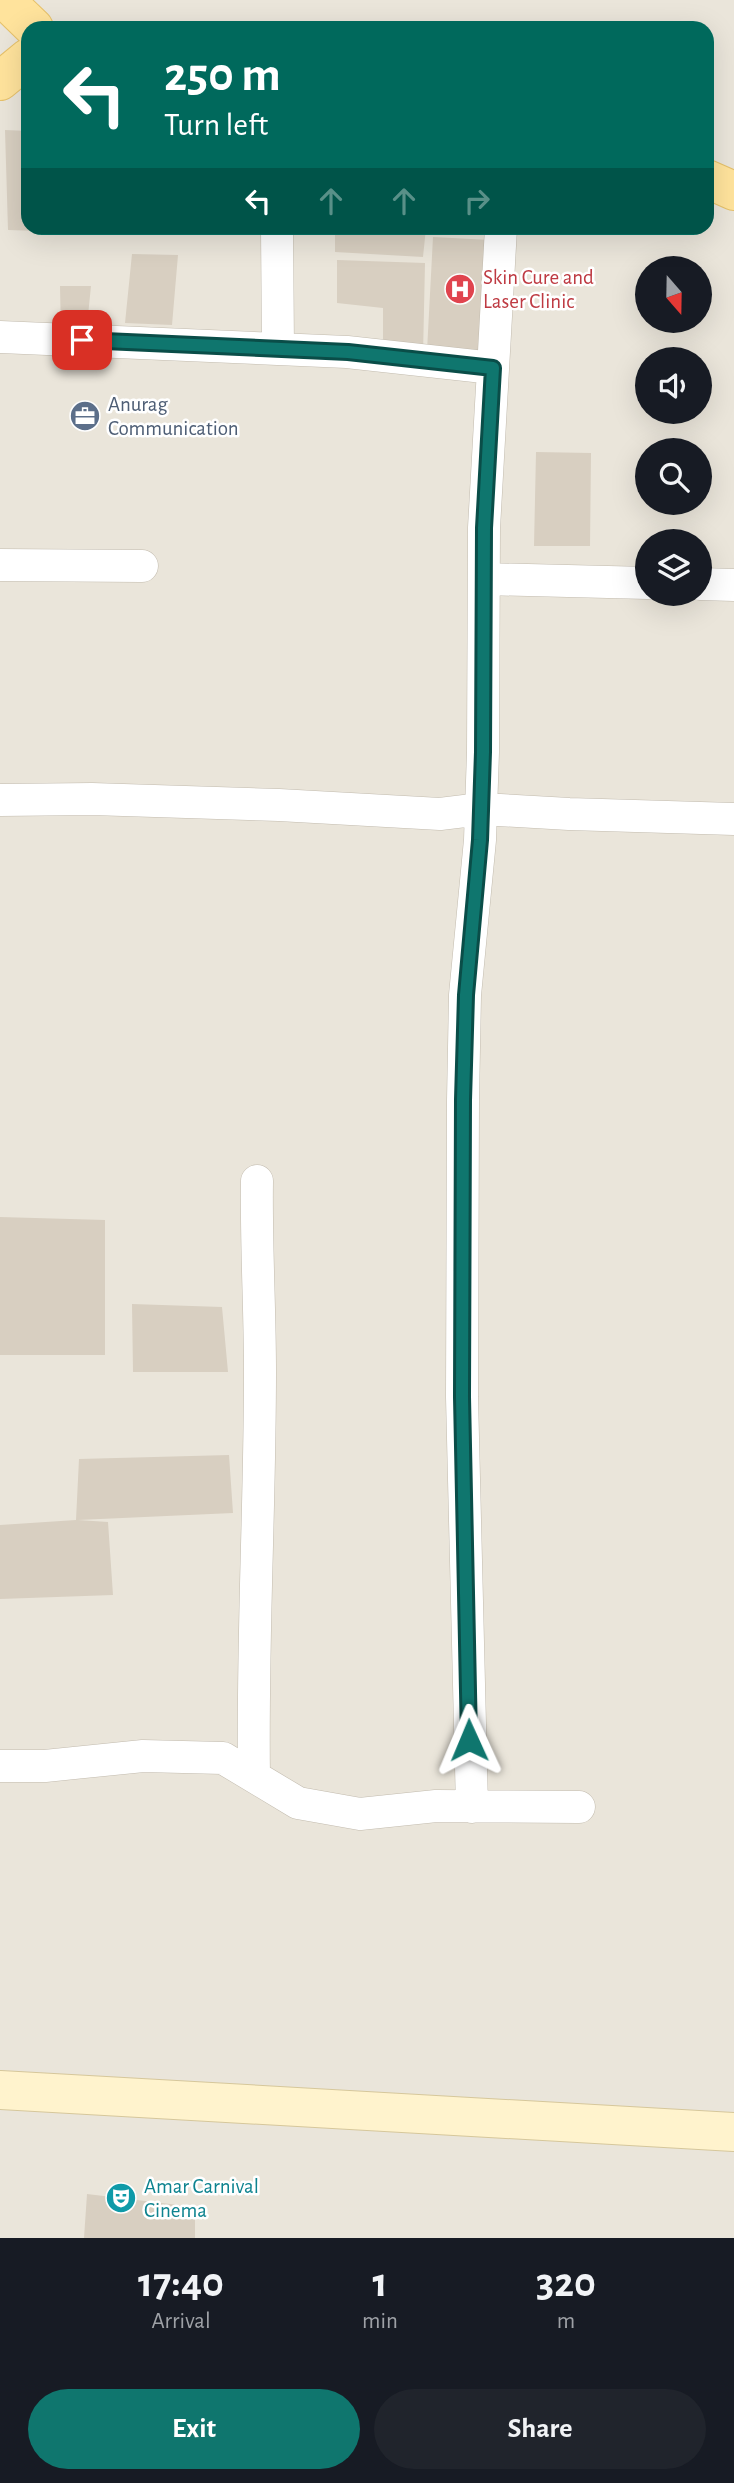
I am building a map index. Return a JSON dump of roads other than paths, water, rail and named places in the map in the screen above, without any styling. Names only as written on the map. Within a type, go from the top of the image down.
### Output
[{"type":"main road","points":[[5,0],[27,21]]},
{"type":"main road","points":[[0,80],[21,64]]},
{"type":"main road","points":[[714,182],[734,191]]},
{"type":"main road","points":[[0,2090],[734,2132]]},
{"type":"street","points":[[277,235],[278,349]]},
{"type":"street","points":[[472,1807],[462,1397],[462,1188],[466,995],[481,809],[484,528],[500,235]]},
{"type":"street","points":[[0,337],[348,352],[493,368]]},
{"type":"street","points":[[0,565],[142,566]]},
{"type":"street","points":[[484,579],[635,583]]},
{"type":"street","points":[[712,584],[734,585]]},
{"type":"street","points":[[0,800],[92,799],[266,804],[440,814],[481,809],[734,819]]},
{"type":"street","points":[[254,1776],[260,1371],[257,1181]]},
{"type":"street","points":[[0,1766],[45,1766],[143,1756],[223,1758],[298,1803],[360,1814],[436,1806],[579,1807]]},
{"type":"place","name":"Skin Cure and Laser Clinic","points":[[460,289]]},
{"type":"place","name":"Anurag Communication","points":[[85,416]]},
{"type":"place","name":"Amar Carnival Cinema","points":[[121,2198]]}]
